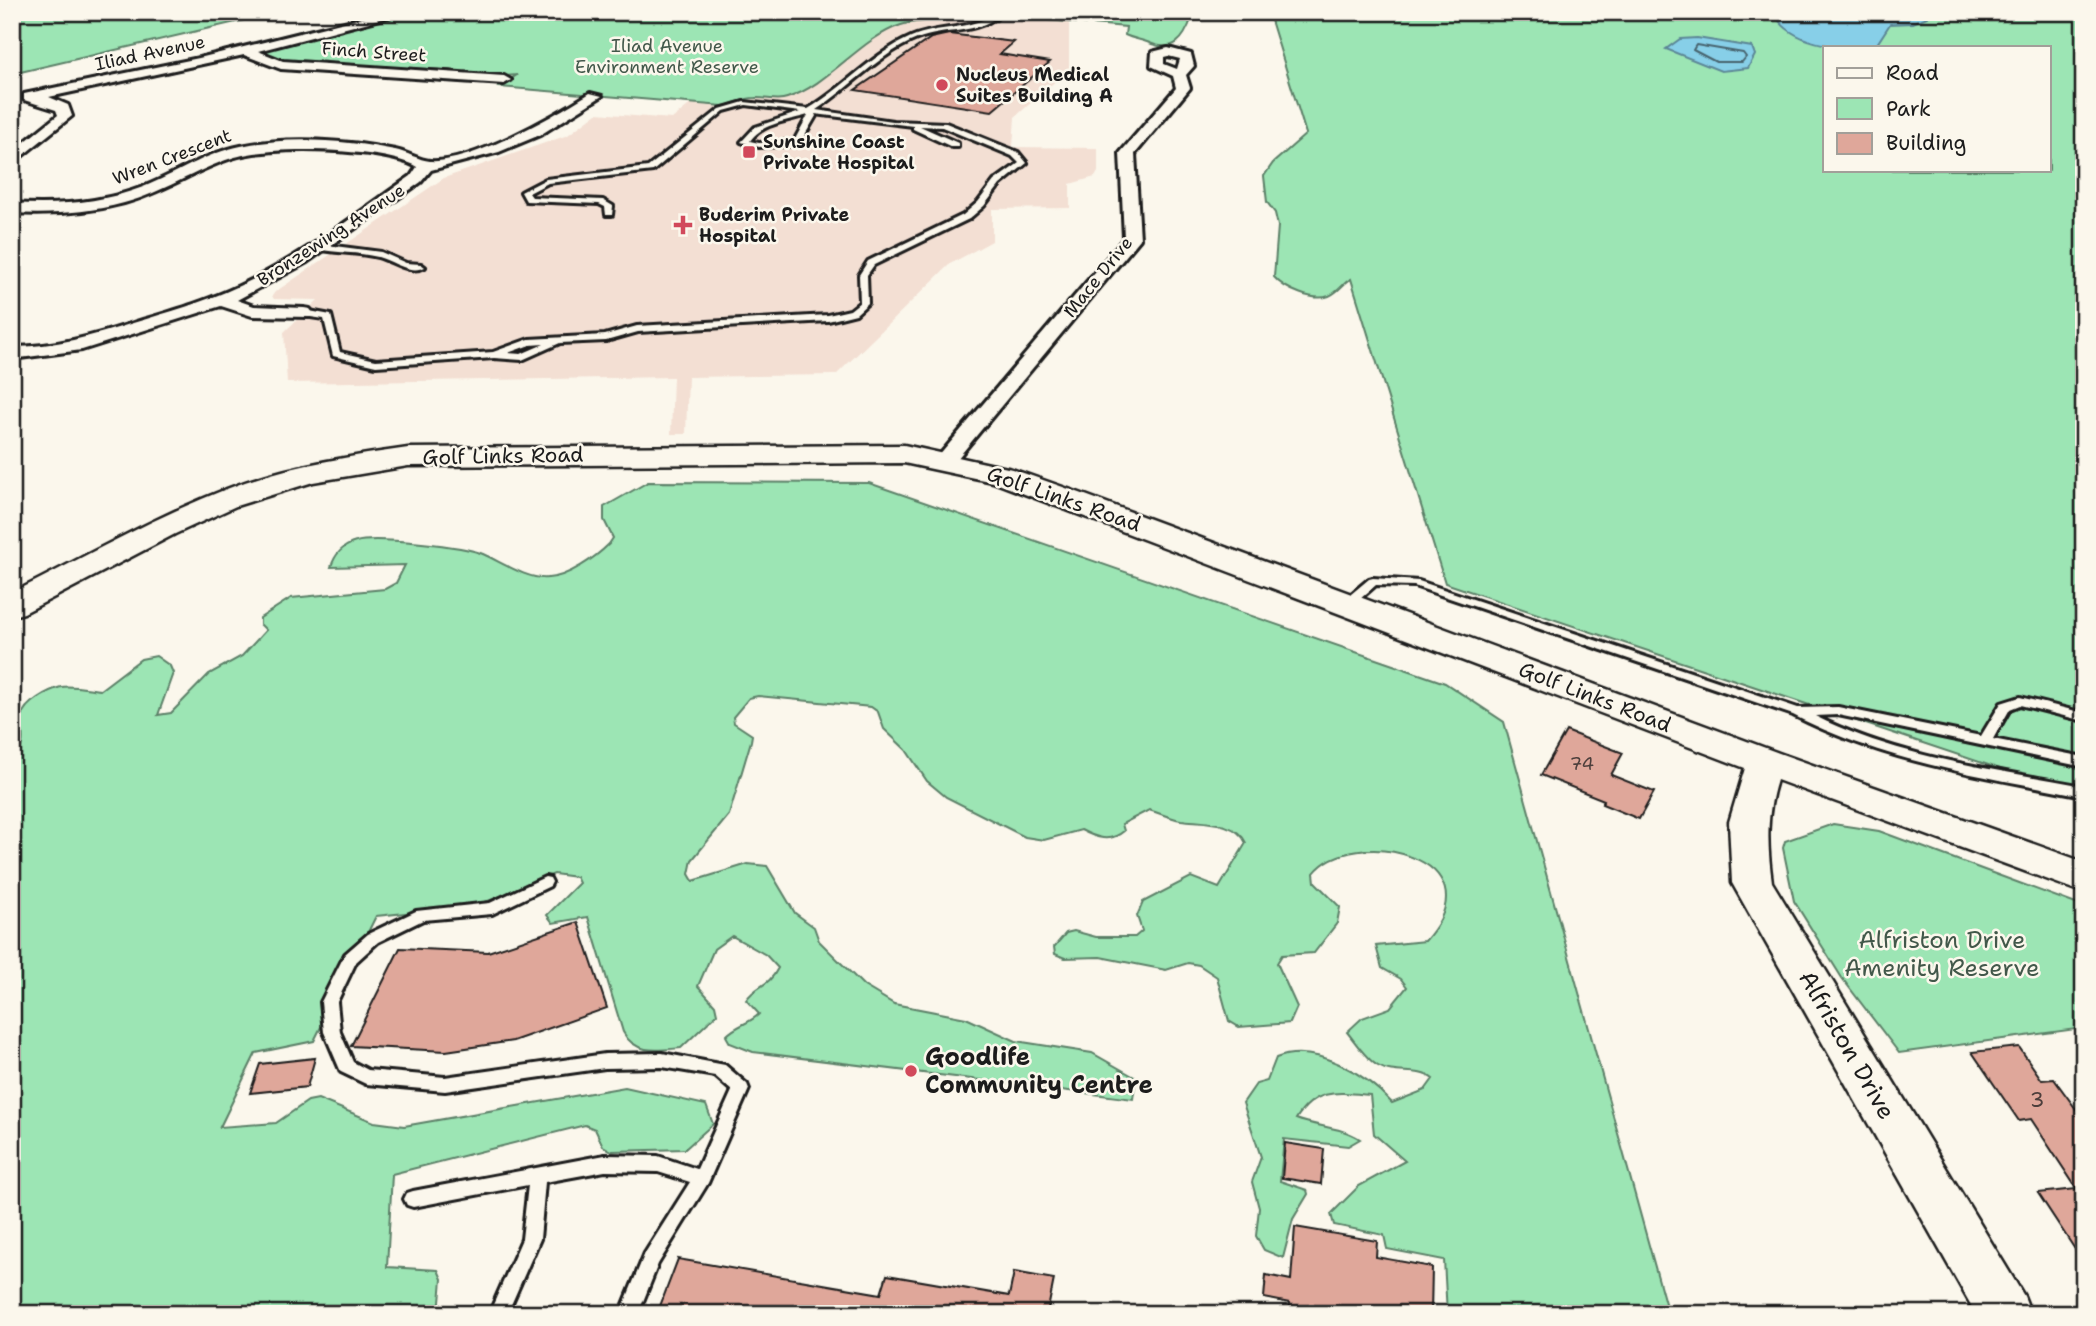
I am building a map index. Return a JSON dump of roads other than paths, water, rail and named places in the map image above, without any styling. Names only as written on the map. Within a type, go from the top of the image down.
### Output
[{"type":"main road","name":"Golf Links Road","points":[[12,606],[180,522],[256,488],[332,467],[408,457],[904,454],[1002,475],[1069,499],[1766,762],[2084,878]]},
{"type":"main road","name":"Alfriston Drive","points":[[1766,762],[1750,797],[1746,832],[1752,883],[2005,1314]]},
{"type":"street","name":"Iliad Avenue","points":[[29,97],[401,12]]},
{"type":"street","name":"Finch Street","points":[[244,50],[281,65],[504,80]]},
{"type":"street","name":"Mace Drive","points":[[945,461],[1132,239],[1127,153],[1183,89],[1179,74]]},
{"type":"street","points":[[12,96],[53,102],[63,108],[65,116],[12,160]]},
{"type":"street","name":"Bronzewing Avenue","points":[[12,353],[55,351],[89,343],[220,300],[259,284],[319,247],[416,179],[426,166],[462,159],[537,132],[595,96]]},
{"type":"street","name":"Wren Crescent","points":[[12,208],[68,208],[112,201],[150,190],[214,158],[255,147],[295,146],[387,152],[414,158],[426,166]]},
{"type":"street","points":[[220,300],[245,310],[304,313]]},
{"type":"lane","points":[[809,111],[812,116],[796,143],[759,145],[745,142],[748,135],[758,129],[809,111],[911,40],[933,32],[971,27],[997,14]]},
{"type":"lane","points":[[304,313],[328,317],[333,351],[346,359],[387,363],[494,355],[528,357],[559,341],[606,338],[645,328],[837,317],[859,309],[864,300],[863,275],[871,263],[966,217],[981,204],[997,183],[1023,163],[1015,154],[950,127],[906,124],[751,103],[732,106],[718,113],[650,169],[546,181],[526,192],[529,199],[544,202],[600,202],[609,206],[610,213]]},
{"type":"lane","points":[[906,124],[955,145]]},
{"type":"lane","points":[[319,247],[381,254],[404,265],[421,267]]},
{"type":"lane","points":[[1348,603],[1373,581],[1415,583],[1797,712],[1843,735],[1899,753],[2084,791]]},
{"type":"lane","points":[[1985,741],[2005,706],[2020,701],[2084,717]]},
{"type":"lane","points":[[1797,712],[1838,711],[2084,762]]},
{"type":"lane","points":[[545,882],[492,908],[421,915],[373,938],[350,958],[329,1002],[332,1032],[347,1067],[366,1077],[446,1084],[605,1061],[662,1060],[719,1070],[741,1089],[702,1178],[651,1259],[629,1314]]},
{"type":"lane","points":[[414,1199],[605,1163],[658,1164],[702,1178]]},
{"type":"lane","points":[[498,1314],[531,1239],[537,1176]]},
{"type":"water","points":[[1785,12],[1921,12],[1927,17],[1913,23],[1890,24],[1876,46],[1837,46],[1810,41],[1798,36],[1779,21]]},
{"type":"water","points":[[1697,38],[1752,47],[1755,55],[1748,68],[1721,71],[1666,49],[1680,39]]},
{"type":"place","name":"Nucleus Medical Suites Building A","points":[[942,85]]},
{"type":"place","name":"Sunshine Coast Private Hospital","points":[[749,152]]},
{"type":"place","name":"Buderim Private Hospital","points":[[683,225]]},
{"type":"place","name":"Goodlife Community Centre","points":[[911,1071]]},
{"type":"park label","name":"Iliad Avenue Environment Reserve","points":[[667,56]]},
{"type":"park label","name":"Alfriston Drive Amenity Reserve","points":[[1942,954]]}]
